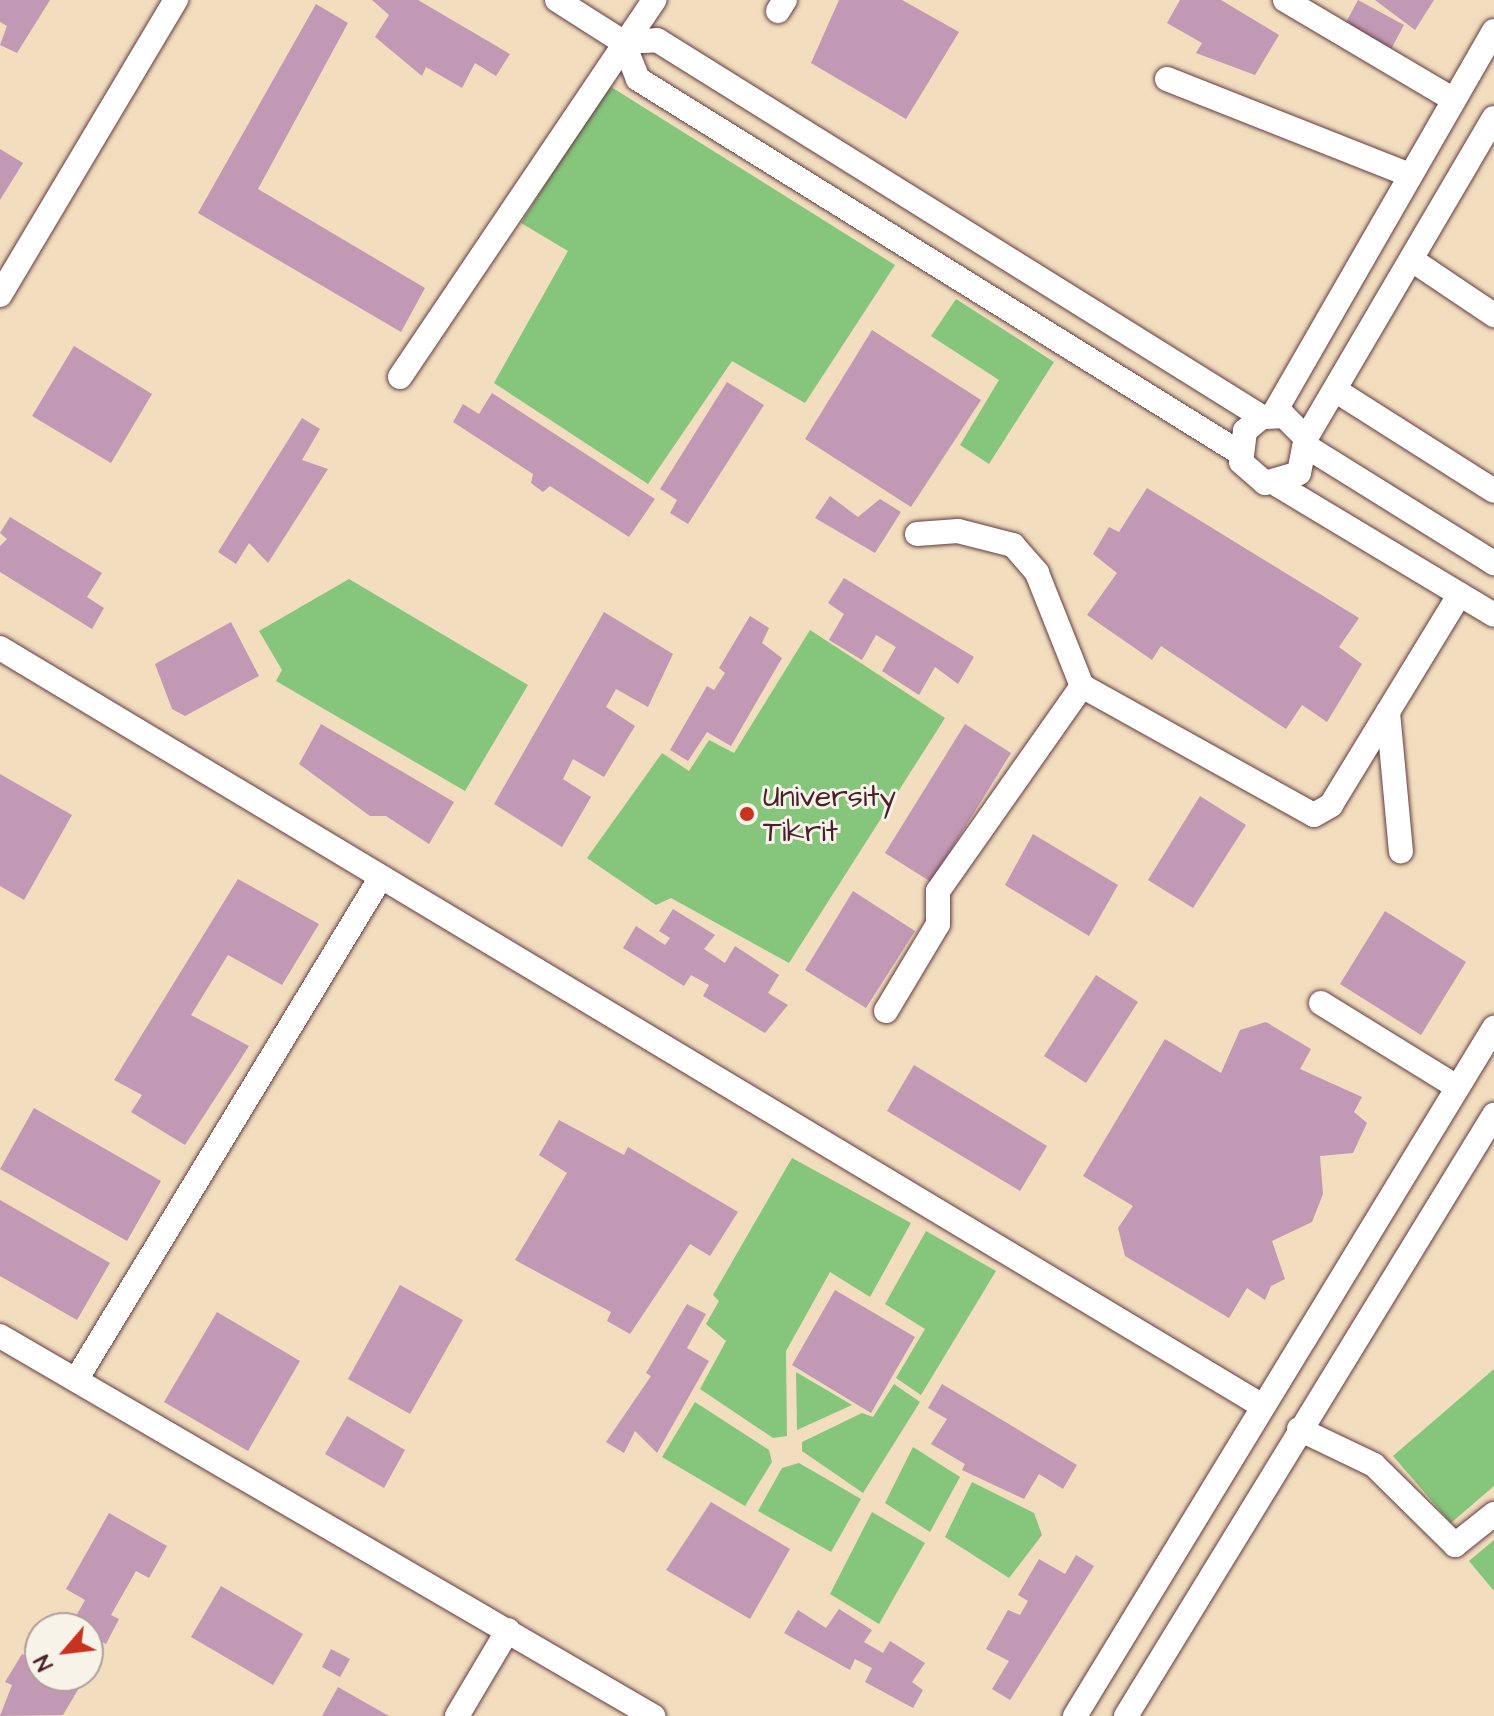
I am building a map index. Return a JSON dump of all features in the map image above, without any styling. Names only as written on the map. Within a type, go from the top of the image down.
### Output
[{"type":"street","points":[[0,295],[176,0]]},
{"type":"street","points":[[557,0],[623,42],[638,79],[1240,453],[1255,478],[1276,484],[1494,615]]},
{"type":"street","points":[[400,377],[654,0]]},
{"type":"street","points":[[1285,0],[1454,100]]},
{"type":"street","points":[[1240,453],[1245,431],[1268,416],[1494,31]]},
{"type":"street","points":[[623,42],[657,40],[1268,416],[1293,421],[1307,443],[1494,563]]},
{"type":"street","points":[[1167,79],[1409,175]]},
{"type":"street","points":[[1276,484],[1299,473],[1307,443],[1335,390],[1494,118]]},
{"type":"street","points":[[1415,253],[1494,293]]},
{"type":"street","points":[[1415,253],[1494,315]]},
{"type":"street","points":[[1335,390],[1494,491]]},
{"type":"street","points":[[917,534],[958,531],[1019,551],[1037,573],[1082,686],[1314,815],[1331,805],[1460,594]]},
{"type":"street","points":[[0,648],[1259,1404]]},
{"type":"street","points":[[886,1011],[938,924],[938,891],[1082,686]]},
{"type":"street","points":[[1388,712],[1401,851]]},
{"type":"street","points":[[76,1380],[381,877]]},
{"type":"street","points":[[1321,1003],[1457,1087]]},
{"type":"street","points":[[1075,1716],[1259,1404],[1494,1028]]},
{"type":"street","points":[[1126,1716],[1494,1115]]},
{"type":"street","points":[[0,1336],[653,1716]]},
{"type":"street","points":[[1299,1429],[1374,1465],[1455,1545],[1494,1514]]},
{"type":"street","points":[[457,1716],[508,1630]]},
{"type":"green space","points":[[608,85],[895,265],[805,403],[732,361],[648,484],[494,383],[568,251],[521,223]]},
{"type":"green space","points":[[956,299],[1054,362],[989,464],[960,445],[999,380],[931,336]]},
{"type":"green space","points":[[349,579],[528,685],[465,791],[276,681],[282,670],[259,631]]},
{"type":"green space","points":[[810,630],[945,718],[789,963],[671,898],[656,905],[587,858],[662,753],[689,771],[709,740],[734,753]]},
{"type":"green space","points":[[792,1158],[911,1223],[870,1297],[830,1272],[786,1351],[787,1436],[773,1438],[700,1389],[726,1341],[706,1324],[719,1301],[713,1295]]},
{"type":"green space","points":[[926,1231],[996,1271],[921,1395],[896,1378],[925,1329],[885,1304]]},
{"type":"green space","points":[[1494,1369],[1494,1486],[1451,1523],[1393,1456]]},
{"type":"green space","points":[[796,1372],[852,1405],[797,1430]]},
{"type":"green space","points":[[894,1384],[920,1402],[863,1493],[802,1451],[802,1442],[862,1413],[873,1417]]},
{"type":"green space","points":[[695,1402],[769,1450],[772,1462],[745,1506],[662,1457]]},
{"type":"green space","points":[[913,1447],[960,1477],[930,1532],[885,1503]]},
{"type":"green space","points":[[799,1463],[861,1499],[831,1552],[758,1511],[782,1468]]},
{"type":"green space","points":[[972,1482],[1034,1513],[1042,1535],[1009,1578],[945,1537]]},
{"type":"green space","points":[[872,1512],[925,1543],[879,1624],[830,1594]]},
{"type":"green space","points":[[1494,1540],[1494,1591],[1469,1561]]},
{"type":"building","points":[[0,0],[50,0],[17,53],[0,45],[7,26],[0,22]]},
{"type":"building","points":[[372,0],[418,0],[510,54],[496,76],[475,63],[462,88],[426,67],[422,76],[375,37],[389,15]]},
{"type":"building","points":[[839,0],[902,0],[959,32],[906,119],[811,63]]},
{"type":"building","points":[[1180,0],[1221,0],[1279,35],[1255,75],[1196,53],[1202,43],[1167,23]]},
{"type":"building","points":[[1358,0],[1404,25],[1389,53],[1343,28]]},
{"type":"building","points":[[1375,0],[1434,0],[1415,30]]},
{"type":"building","points":[[316,4],[348,23],[258,189],[425,288],[401,332],[198,213]]},
{"type":"building","points":[[0,149],[23,163],[0,200]]},
{"type":"building","points":[[872,330],[981,400],[911,507],[805,439]]},
{"type":"building","points":[[74,346],[152,394],[111,463],[32,416]]},
{"type":"building","points":[[727,382],[764,405],[688,524],[670,513],[677,500],[660,489]]},
{"type":"building","points":[[492,393],[655,499],[629,537],[550,486],[543,492],[531,483],[533,474],[453,422],[463,404],[479,414]]},
{"type":"building","points":[[302,418],[320,429],[302,460],[328,469],[268,563],[249,543],[236,564],[218,552]]},
{"type":"building","points":[[1147,488],[1359,618],[1339,647],[1362,664],[1327,722],[1302,705],[1286,729],[1161,646],[1152,660],[1087,615],[1117,573],[1093,554],[1109,527],[1119,532]]},
{"type":"building","points":[[830,496],[858,517],[880,499],[901,512],[875,553],[815,518]]},
{"type":"building","points":[[10,517],[102,573],[87,597],[104,608],[92,629],[0,572],[0,546],[7,539],[0,533]]},
{"type":"building","points":[[844,578],[974,657],[958,684],[935,667],[919,695],[882,671],[896,647],[876,635],[862,660],[829,640],[844,614],[828,603]]},
{"type":"building","points":[[604,612],[673,654],[648,707],[616,689],[606,707],[635,726],[604,777],[573,759],[563,779],[591,797],[562,847],[494,804]]},
{"type":"building","points":[[750,616],[769,628],[762,643],[782,658],[731,746],[707,732],[688,761],[670,750],[707,686],[714,690],[725,673],[719,668]]},
{"type":"building","points":[[231,622],[259,676],[185,716],[172,709],[155,664]]},
{"type":"building","points":[[321,724],[454,802],[429,844],[386,816],[370,816],[299,764]]},
{"type":"building","points":[[965,724],[1011,753],[931,882],[885,853]]},
{"type":"building","points":[[0,774],[72,815],[24,900],[0,886]]},
{"type":"building","points":[[1200,796],[1246,825],[1193,908],[1148,880]]},
{"type":"building","points":[[1033,834],[1118,885],[1089,936],[1005,885]]},
{"type":"building","points":[[238,879],[319,924],[282,985],[228,955],[191,1015],[249,1046],[185,1145],[131,1112],[142,1095],[114,1080]]},
{"type":"building","points":[[853,891],[915,931],[866,1008],[805,970]]},
{"type":"building","points":[[673,909],[715,935],[704,949],[725,963],[735,946],[779,975],[768,993],[788,1005],[765,1033],[703,996],[709,985],[691,975],[684,986],[623,948],[636,926],[665,945],[670,938],[659,931]]},
{"type":"building","points":[[1385,911],[1466,962],[1421,1035],[1340,984]]},
{"type":"building","points":[[1096,975],[1138,1002],[1086,1083],[1044,1056]]},
{"type":"building","points":[[1266,1022],[1311,1049],[1300,1069],[1362,1097],[1354,1112],[1367,1123],[1353,1153],[1320,1156],[1323,1194],[1312,1222],[1272,1241],[1285,1279],[1271,1286],[1265,1300],[1247,1288],[1229,1318],[1125,1256],[1118,1228],[1133,1206],[1083,1176],[1165,1039],[1221,1073],[1240,1030]]},
{"type":"building","points":[[914,1065],[1047,1146],[1020,1191],[887,1111]]},
{"type":"building","points":[[34,1108],[161,1181],[127,1241],[0,1169]]},
{"type":"building","points":[[559,1120],[624,1155],[628,1147],[738,1212],[710,1256],[690,1244],[630,1334],[607,1321],[611,1312],[515,1260],[567,1173],[539,1155]]},
{"type":"building","points":[[0,1200],[110,1263],[77,1320],[0,1276]]},
{"type":"building","points":[[400,1285],[463,1320],[410,1414],[348,1379]]},
{"type":"building","points":[[835,1290],[915,1337],[871,1413],[792,1365]]},
{"type":"building","points":[[687,1304],[706,1314],[687,1348],[709,1361],[657,1453],[635,1431],[624,1453],[606,1442],[651,1376],[646,1373]]},
{"type":"building","points":[[217,1312],[300,1361],[248,1451],[164,1402]]},
{"type":"building","points":[[942,1384],[1077,1465],[1063,1489],[1039,1474],[1024,1499],[962,1470],[965,1464],[931,1444],[947,1419],[928,1408]]},
{"type":"building","points":[[347,1416],[405,1450],[384,1488],[325,1454]]},
{"type":"building","points":[[711,1502],[790,1549],[750,1619],[666,1570]]},
{"type":"building","points":[[109,1513],[167,1546],[149,1578],[136,1571],[111,1615],[119,1619],[106,1644],[104,1612],[78,1612],[85,1600],[66,1589]]},
{"type":"building","points":[[1076,1555],[1094,1566],[1010,1700],[992,1689],[1009,1661],[986,1649],[1008,1610],[1020,1615],[1028,1601],[1018,1595],[1039,1559],[1065,1574]]},
{"type":"building","points":[[221,1586],[303,1634],[273,1685],[191,1637]]},
{"type":"building","points":[[839,1609],[872,1630],[864,1642],[883,1653],[890,1641],[925,1663],[912,1682],[923,1690],[913,1708],[865,1682],[872,1668],[855,1659],[850,1670],[784,1633],[798,1610],[826,1628]]},
{"type":"building","points":[[331,1649],[350,1659],[340,1677],[322,1667]]},
{"type":"building","points":[[22,1654],[24,1692],[77,1692],[63,1715],[0,1716],[12,1685],[5,1682]]},
{"type":"building","points":[[338,1687],[389,1716],[322,1716]]},
{"type":"place","name":"University Tikrit","points":[[747,814]]}]
